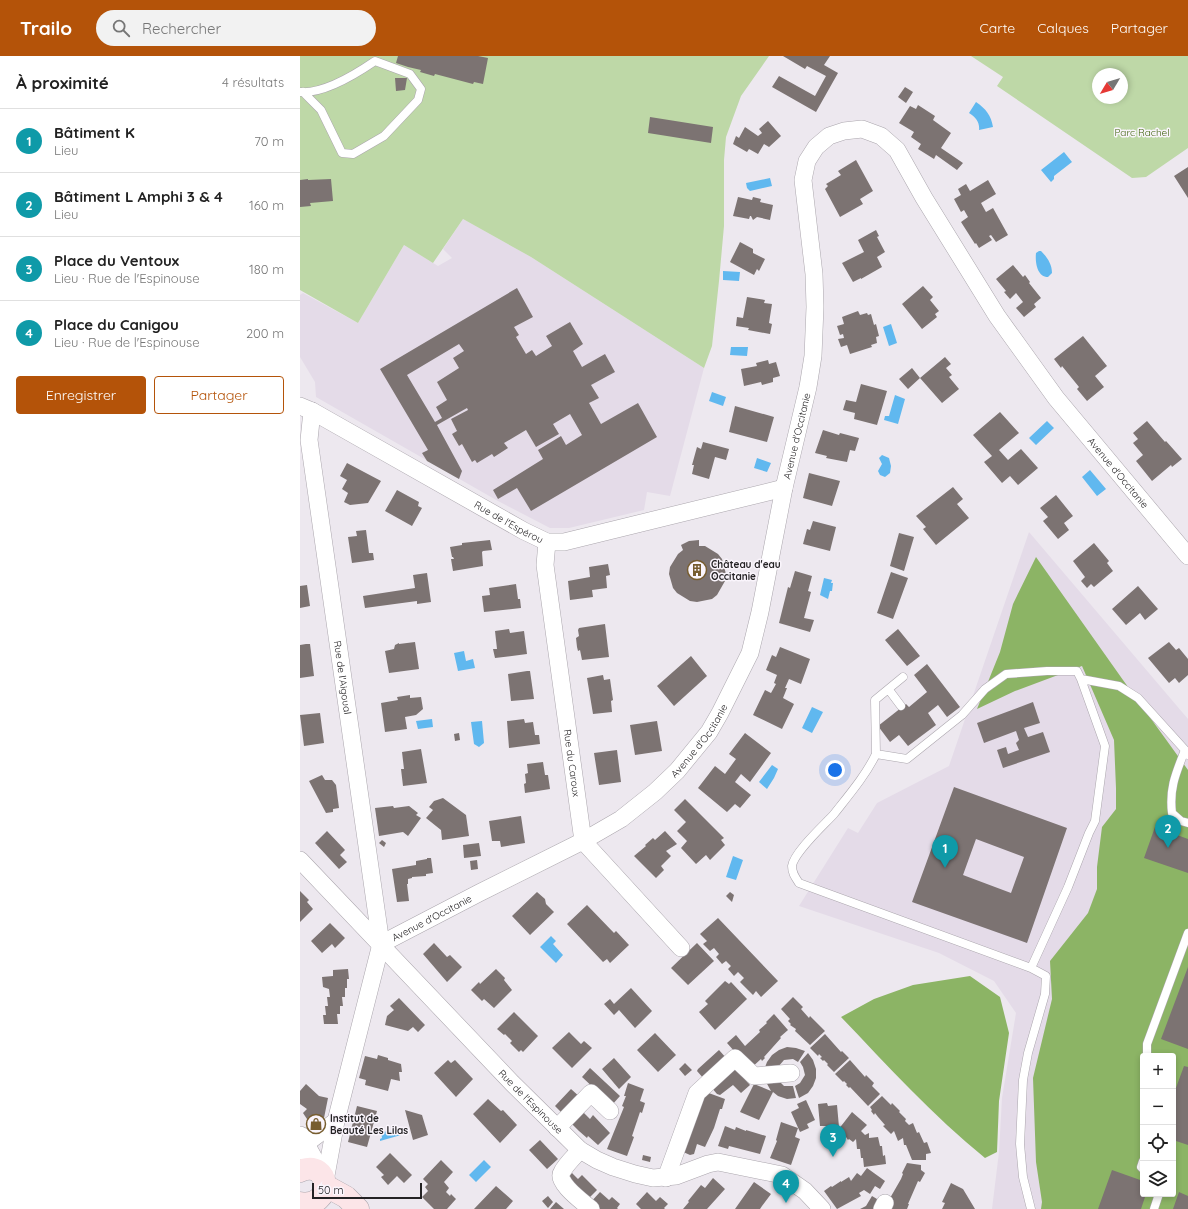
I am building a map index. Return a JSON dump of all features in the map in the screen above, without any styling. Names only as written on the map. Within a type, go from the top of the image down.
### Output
[{"type":"main road","points":[[300,1171],[309,1169],[314,1170],[324,1181],[346,1197],[358,1209]]},
{"type":"main road","points":[[310,1205],[315,1203],[323,1196],[324,1181]]},
{"type":"street","name":"Avenue d'Occitanie","points":[[324,1181],[336,1121],[381,944],[583,841],[621,819],[655,792],[677,770],[709,732],[750,653],[760,612],[784,488],[808,387],[813,356],[815,307],[814,274],[803,180],[807,161],[816,147],[829,136],[844,131],[862,129],[881,136],[897,150],[924,198],[997,316],[1056,398],[1188,556]]},
{"type":"street","name":"Rue de l'Espérou","points":[[306,409],[524,531],[547,542],[564,542],[784,488]]},
{"type":"street","name":"Rue de l'Aigoual","points":[[306,409],[309,440],[381,944]]},
{"type":"street","name":"Rue du Caroux","points":[[547,542],[545,565],[583,841]]},
{"type":"street","points":[[583,841],[680,948]]},
{"type":"street","name":"Rue de l'Espinouse","points":[[300,860],[512,1083],[580,1150],[597,1160],[635,1174],[653,1178],[676,1176],[708,1164],[718,1162],[782,1175],[805,1191],[822,1209]]},
{"type":"street","points":[[666,1178],[697,1093],[735,1058],[754,1076],[792,1073]]},
{"type":"street","points":[[557,1128],[591,1093],[610,1111]]},
{"type":"street","points":[[324,1181],[301,1142],[312,1139],[336,1121]]},
{"type":"street","points":[[580,1150],[561,1172],[561,1178],[563,1184],[591,1209]]},
{"type":"lane","points":[[375,61],[410,74],[421,89],[418,100],[384,136],[353,154],[342,153],[321,110],[302,92],[326,88],[375,61]]},
{"type":"lane","points":[[876,754],[907,759],[962,715],[985,689],[1006,674],[1047,671],[1077,671],[1105,746],[1095,821],[1068,888],[1031,968]]},
{"type":"lane","points":[[903,677],[876,700],[876,754],[871,764],[834,813],[799,853],[792,865],[793,875],[799,883],[1031,968],[1046,976],[1045,994],[1028,1053],[1023,1080],[1020,1144],[1023,1178],[1031,1209]]},
{"type":"lane","points":[[1081,679],[1119,686],[1138,698],[1186,753],[1172,785],[1171,799],[1172,813],[1181,821],[1188,823]]},
{"type":"lane","points":[[889,690],[900,706]]},
{"type":"lane","points":[[1147,1053],[1147,1044],[1188,933]]},
{"type":"lane","points":[[1154,1209],[1158,1197]]},
{"type":"shaded area","points":[[463,219],[531,257],[704,368],[670,496],[647,492],[644,510],[569,528],[550,528],[498,501],[316,397],[315,382],[300,357],[300,295],[303,293],[358,323],[404,245],[438,266],[452,258],[443,249]]},
{"type":"shaded area","points":[[1029,532],[1188,719],[1188,1209],[992,1209],[999,1152],[1002,1098],[1016,1013],[994,981],[939,953],[799,906],[848,828],[858,833],[877,803],[949,766]]},
{"type":"green space","points":[[300,56],[769,56],[741,96],[726,137],[724,160],[724,226],[719,281],[712,346],[704,368],[531,257],[463,219],[433,263],[404,245],[358,323],[300,290]]},
{"type":"green space","name":"Parc Rachel","points":[[971,56],[1188,56],[1188,148],[1146,177],[1132,178],[997,86],[1003,77]]},
{"type":"green space","points":[[1036,557],[1188,770],[1188,1209],[1041,1209],[1042,1202],[1036,1162],[1033,1078],[1052,999],[1050,961],[1088,913],[1097,889],[1097,867],[1102,827],[1116,809],[1114,740],[1082,666],[1015,691],[977,709],[1000,652],[1013,604]]},
{"type":"green space","points":[[970,976],[1000,997],[1009,1033],[999,1101],[997,1152],[985,1158],[929,1108],[841,1017],[874,999],[913,985]]},
{"type":"water","points":[[976,102],[988,113],[993,127],[979,130],[977,120],[969,113]]},
{"type":"water","points":[[1064,152],[1072,162],[1054,176],[1054,179],[1051,182],[1041,170]]},
{"type":"water","points":[[770,178],[772,186],[750,191],[747,188],[746,183]]},
{"type":"water","points":[[1041,251],[1049,261],[1052,273],[1048,277],[1041,275],[1039,272],[1036,261],[1036,253]]},
{"type":"water","points":[[723,271],[740,272],[739,281],[723,280]]},
{"type":"water","points":[[891,324],[897,343],[889,346],[883,327]]},
{"type":"water","points":[[731,347],[748,347],[747,356],[730,355]]},
{"type":"water","points":[[712,392],[726,397],[723,406],[709,401]]},
{"type":"water","points":[[895,395],[905,399],[898,424],[884,420],[885,416],[889,416]]},
{"type":"water","points":[[1047,421],[1054,428],[1036,445],[1029,438]]},
{"type":"water","points":[[882,455],[889,458],[891,466],[890,473],[885,477],[880,475],[878,471],[882,464],[879,458]]},
{"type":"water","points":[[757,458],[771,463],[767,472],[754,468]]},
{"type":"water","points":[[1090,470],[1106,489],[1097,496],[1082,477]]},
{"type":"water","points":[[824,578],[832,580],[831,583],[833,583],[832,591],[830,591],[828,599],[820,595]]},
{"type":"water","points":[[464,651],[466,661],[473,659],[475,668],[458,671],[454,653]]},
{"type":"water","points":[[812,707],[823,712],[812,733],[802,728]]},
{"type":"water","points":[[432,719],[433,727],[418,729],[416,721]]},
{"type":"water","points":[[482,721],[484,743],[479,747],[474,744],[471,722]]},
{"type":"water","points":[[772,765],[778,769],[767,789],[759,782]]},
{"type":"water","points":[[733,856],[743,860],[736,880],[726,877]]},
{"type":"water","points":[[551,936],[556,941],[553,944],[563,955],[556,963],[540,947]]},
{"type":"water","points":[[400,1130],[401,1135],[380,1141],[382,1138],[381,1132]]},
{"type":"water","points":[[484,1160],[491,1167],[476,1182],[469,1175]]},
{"type":"building","points":[[398,56],[478,56],[488,58],[483,84],[474,82],[473,84],[435,74],[434,76],[420,72],[421,70],[396,63]]},
{"type":"building","points":[[783,56],[830,56],[824,65],[838,73],[816,112],[772,87],[779,76],[815,96],[826,76],[807,66],[805,69]]},
{"type":"building","points":[[395,78],[407,78],[405,90],[396,91]]},
{"type":"building","points":[[905,87],[913,92],[906,103],[898,97]]},
{"type":"building","points":[[918,105],[935,116],[933,120],[951,133],[941,148],[963,163],[957,170],[936,155],[934,159],[918,149],[921,144],[911,137],[914,132],[899,123],[910,106],[916,109]]},
{"type":"building","points":[[650,117],[713,127],[711,143],[648,133]]},
{"type":"building","points":[[768,121],[781,136],[769,147],[764,144],[758,154],[749,149],[747,152],[733,144],[736,136],[739,138],[745,127],[758,136],[762,133],[759,129]]},
{"type":"building","points":[[856,160],[873,191],[860,199],[863,204],[840,217],[825,189],[828,186],[826,184],[841,175],[838,171]]},
{"type":"building","points":[[1188,167],[1188,198],[1174,176]]},
{"type":"building","points":[[331,179],[333,201],[310,203],[311,206],[300,207],[300,180]]},
{"type":"building","points":[[988,180],[996,194],[981,203],[986,212],[993,208],[1008,235],[996,242],[991,235],[989,236],[992,240],[979,248],[961,222],[968,217],[964,210],[961,212],[954,199],[961,195],[958,189],[966,184],[970,191]]},
{"type":"building","points":[[738,197],[752,200],[753,197],[761,199],[760,202],[773,205],[770,220],[757,217],[753,220],[751,216],[749,219],[733,216]]},
{"type":"building","points":[[876,230],[879,236],[877,237],[885,252],[877,257],[882,267],[853,282],[842,263],[864,252],[858,240]]},
{"type":"building","points":[[740,242],[753,249],[753,253],[765,259],[759,271],[757,269],[754,275],[730,262]]},
{"type":"building","points":[[1013,265],[1023,277],[1025,275],[1030,282],[1029,283],[1041,298],[1034,304],[1036,307],[1024,317],[1016,308],[1023,302],[1016,293],[1010,299],[1004,292],[1006,291],[996,279]]},
{"type":"building","points":[[923,286],[933,297],[930,300],[939,311],[935,314],[937,317],[922,329],[902,304]]},
{"type":"building","points":[[517,288],[533,317],[514,327],[519,335],[516,337],[526,354],[532,350],[536,356],[552,346],[546,336],[570,322],[583,344],[573,351],[582,367],[605,354],[615,372],[591,385],[599,398],[589,403],[601,424],[638,403],[657,437],[531,511],[517,488],[498,499],[493,490],[543,459],[538,450],[561,436],[566,445],[582,435],[570,414],[553,424],[559,434],[536,447],[526,430],[504,443],[508,448],[494,457],[492,454],[477,463],[475,460],[472,462],[462,444],[459,446],[452,434],[457,431],[451,419],[468,410],[467,408],[437,425],[462,471],[459,479],[427,461],[422,453],[428,450],[380,369]],"holes":[[[459,344],[464,351],[453,358],[459,368],[437,382],[447,400],[436,407],[442,418],[435,422],[407,375]]]},
{"type":"building","points":[[747,297],[765,300],[764,303],[772,304],[769,323],[772,324],[770,334],[736,326],[737,317],[743,318]]},
{"type":"building","points":[[858,311],[860,315],[867,313],[868,315],[871,314],[874,325],[876,324],[879,336],[876,337],[877,343],[871,345],[872,347],[850,354],[847,345],[841,347],[838,339],[844,338],[843,334],[840,335],[837,326],[844,324],[842,317]]},
{"type":"building","points":[[1083,336],[1107,366],[1095,376],[1104,387],[1087,401],[1077,389],[1079,387],[1062,366],[1061,368],[1054,359]]},
{"type":"building","points":[[945,357],[951,364],[946,368],[952,375],[949,377],[959,389],[942,403],[920,378]]},
{"type":"building","points":[[768,360],[769,364],[776,362],[780,376],[773,378],[773,382],[762,385],[761,382],[744,386],[741,369],[757,366],[756,363]]},
{"type":"building","points":[[912,368],[920,378],[908,389],[899,379]]},
{"type":"building","points":[[861,384],[887,391],[877,425],[854,419],[855,413],[843,410],[846,400],[856,402]]},
{"type":"building","points":[[735,406],[774,417],[767,442],[729,432]]},
{"type":"building","points":[[1000,412],[1019,433],[999,450],[1008,460],[1021,449],[1038,468],[1018,485],[1010,476],[1002,483],[984,462],[992,456],[973,435]]},
{"type":"building","points":[[1147,421],[1182,459],[1172,467],[1171,465],[1152,481],[1136,461],[1143,455],[1133,443],[1138,439],[1133,433]]},
{"type":"building","points":[[823,430],[839,435],[840,433],[859,438],[855,451],[850,450],[847,462],[826,458],[827,456],[815,453]]},
{"type":"building","points":[[703,442],[729,449],[726,460],[715,457],[709,479],[692,474],[694,465],[692,465],[697,447],[701,449]]},
{"type":"building","points":[[347,463],[381,481],[368,503],[350,505],[344,502],[348,493],[342,489],[347,480],[340,476]]},
{"type":"building","points":[[809,473],[840,481],[832,506],[803,498]]},
{"type":"building","points":[[953,487],[963,499],[957,504],[969,518],[936,545],[923,529],[926,527],[916,516]]},
{"type":"building","points":[[397,490],[419,502],[418,506],[422,508],[412,526],[385,511]]},
{"type":"building","points":[[1056,495],[1073,516],[1064,523],[1069,530],[1058,539],[1043,521],[1048,517],[1040,508]]},
{"type":"building","points":[[813,521],[836,527],[830,551],[803,544],[807,529],[810,530]]},
{"type":"building","points":[[366,530],[369,553],[373,553],[374,560],[352,563],[348,537],[357,536],[356,531]]},
{"type":"building","points":[[899,533],[914,537],[904,571],[890,566]]},
{"type":"building","points":[[490,540],[492,550],[482,552],[483,566],[453,571],[451,559],[454,559],[452,557],[450,547],[462,545],[462,543]]},
{"type":"building","name":"Château d'eau Occitanie","points":[[699,540],[699,546],[705,546],[718,554],[722,559],[726,574],[725,581],[717,595],[712,599],[697,602],[690,601],[677,593],[673,588],[669,574],[670,567],[678,554],[683,550],[681,545],[689,541]]},
{"type":"building","points":[[1094,543],[1109,561],[1107,563],[1113,571],[1094,587],[1091,584],[1087,588],[1081,581],[1085,577],[1073,561]]},
{"type":"building","points":[[608,564],[610,575],[606,576],[607,588],[592,590],[593,597],[570,600],[568,581],[590,577],[589,567]]},
{"type":"building","points":[[795,571],[812,576],[808,591],[811,592],[804,618],[814,620],[810,632],[779,623],[788,587],[790,588]]},
{"type":"building","points":[[891,572],[908,578],[893,619],[877,613]]},
{"type":"building","points":[[427,573],[431,602],[417,604],[417,601],[365,608],[363,596],[415,588],[413,575]]},
{"type":"building","points":[[516,584],[521,608],[484,612],[482,596],[490,595],[489,588]]},
{"type":"building","points":[[307,585],[310,606],[300,608],[300,586]]},
{"type":"building","points":[[1138,586],[1158,609],[1145,620],[1140,613],[1126,625],[1112,609]]},
{"type":"building","points":[[605,624],[609,657],[582,660],[580,650],[578,651],[576,638],[579,636],[579,628]]},
{"type":"building","points":[[509,629],[510,633],[524,631],[527,654],[495,658],[493,649],[497,649],[495,631]]},
{"type":"building","points":[[898,629],[920,656],[907,666],[885,640]]},
{"type":"building","points":[[415,642],[419,669],[389,673],[385,651],[394,649],[395,645],[399,643]]},
{"type":"building","points":[[1169,642],[1176,650],[1179,648],[1188,659],[1188,675],[1179,683],[1175,678],[1169,683],[1148,658]]},
{"type":"building","points":[[310,644],[314,676],[300,678],[300,645]]},
{"type":"building","points":[[780,647],[810,659],[801,684],[789,679],[785,688],[787,688],[783,698],[794,704],[782,729],[753,715],[765,690],[771,693],[776,684],[774,683],[777,675],[766,670],[772,655],[776,657]]},
{"type":"building","points":[[691,656],[707,676],[674,706],[657,686]]},
{"type":"building","points":[[927,664],[960,707],[947,717],[938,705],[928,713],[936,725],[908,746],[899,735],[890,742],[878,726],[906,704],[909,707],[927,692],[914,675]]},
{"type":"building","points":[[530,671],[534,699],[511,701],[508,674]]},
{"type":"building","points":[[603,675],[604,680],[610,679],[613,700],[611,701],[612,712],[593,714],[587,678]]},
{"type":"building","points":[[410,695],[410,698],[421,697],[423,709],[416,715],[405,717],[407,729],[385,732],[381,703],[398,700],[397,697]]},
{"type":"building","points":[[1033,702],[1040,723],[1024,728],[1028,737],[1043,732],[1050,752],[1003,768],[997,750],[1006,747],[1008,754],[1019,750],[1016,743],[1019,740],[1016,731],[984,743],[977,723]]},
{"type":"building","points":[[320,713],[324,743],[304,746],[300,715]]},
{"type":"building","points":[[524,719],[525,723],[533,722],[535,735],[539,735],[540,744],[509,748],[507,721]]},
{"type":"building","points":[[657,721],[662,751],[635,755],[630,725]]},
{"type":"building","points":[[459,733],[460,740],[455,741],[454,734]]},
{"type":"building","points":[[745,733],[771,753],[750,782],[741,774],[735,782],[751,795],[740,808],[735,804],[727,812],[698,788],[715,766],[725,774],[736,759],[729,754]]},
{"type":"building","points":[[421,749],[427,783],[403,786],[401,769],[404,769],[402,752]]},
{"type":"building","points":[[617,750],[621,782],[599,785],[594,753]]},
{"type":"building","points":[[543,762],[545,775],[548,775],[550,789],[525,793],[525,774],[528,773],[527,764]]},
{"type":"building","points":[[322,775],[325,780],[332,780],[336,785],[339,808],[333,809],[333,812],[326,813],[309,781]]},
{"type":"building","points":[[954,787],[1067,828],[1027,943],[912,902]],"holes":[[[976,839],[1024,857],[1011,893],[963,875]]]},
{"type":"building","points":[[443,798],[466,815],[469,836],[442,840],[441,830],[426,818],[433,810],[429,807],[434,801]]},
{"type":"building","points":[[685,799],[724,838],[721,840],[725,845],[710,860],[706,855],[696,864],[681,848],[687,841],[677,831],[686,822],[674,810]]},
{"type":"building","points":[[393,806],[394,808],[409,806],[418,813],[416,815],[421,818],[408,836],[403,832],[379,836],[375,808]]},
{"type":"building","points":[[521,816],[525,843],[501,847],[500,841],[492,841],[489,821]]},
{"type":"building","points":[[1155,827],[1188,839],[1188,873],[1144,858]]},
{"type":"building","points":[[327,831],[345,850],[340,855],[347,862],[339,869],[315,843]]},
{"type":"building","points":[[665,831],[677,844],[666,851],[671,856],[661,866],[664,870],[656,878],[634,856],[653,838],[655,840]]},
{"type":"building","points":[[382,840],[386,843],[384,847],[379,843]]},
{"type":"building","points":[[479,843],[481,856],[464,858],[463,845]]},
{"type":"building","points":[[431,858],[433,873],[426,874],[426,876],[412,877],[408,879],[407,884],[409,901],[397,902],[392,869],[416,865],[416,861]]},
{"type":"building","points":[[477,860],[478,869],[471,870],[470,861]]},
{"type":"building","points":[[300,891],[309,900],[307,902],[313,909],[300,922]]},
{"type":"building","points":[[537,892],[545,899],[546,904],[554,912],[530,935],[512,916]]},
{"type":"building","points":[[730,892],[734,895],[732,902],[726,896]]},
{"type":"building","points":[[587,905],[614,933],[616,931],[629,945],[610,963],[607,959],[603,962],[567,924]]},
{"type":"building","points":[[718,918],[778,981],[761,997],[756,991],[753,995],[740,982],[744,978],[738,972],[734,976],[728,969],[731,966],[726,961],[722,964],[716,957],[719,954],[714,948],[710,951],[703,944],[707,941],[700,934]]},
{"type":"building","points":[[330,923],[345,938],[335,948],[332,944],[322,953],[311,941]]},
{"type":"building","points":[[434,943],[447,957],[450,955],[462,967],[447,982],[423,954]]},
{"type":"building","points":[[697,943],[714,961],[688,985],[671,968]]},
{"type":"building","points":[[1188,967],[1188,1049],[1161,1039]]},
{"type":"building","points":[[348,969],[349,979],[347,979],[347,988],[345,988],[345,997],[342,997],[343,1006],[340,1006],[340,1014],[337,1014],[338,1024],[324,1024],[323,1015],[326,1015],[325,1006],[328,1006],[327,997],[330,997],[329,989],[323,987],[322,977],[333,976],[333,970]]},
{"type":"building","points":[[496,969],[505,978],[504,980],[512,990],[494,1008],[484,999],[482,1001],[471,990]]},
{"type":"building","points":[[725,981],[729,984],[731,982],[747,999],[715,1030],[699,1012],[708,1004],[705,1001]]},
{"type":"building","points":[[631,988],[652,1011],[635,1028],[619,1010],[614,1015],[604,1004],[610,999],[614,1004]]},
{"type":"building","points":[[793,997],[803,1007],[801,1009],[809,1018],[810,1016],[825,1031],[810,1045],[795,1031],[796,1029],[790,1025],[791,1024],[788,1021],[790,1019],[781,1009]]},
{"type":"building","points":[[399,998],[425,1025],[418,1032],[413,1027],[408,1031],[385,1025],[387,1016],[394,1010],[390,1006]]},
{"type":"building","points":[[514,1012],[538,1036],[523,1052],[521,1050],[519,1052],[510,1043],[512,1041],[497,1029]]},
{"type":"building","points":[[774,1014],[788,1030],[780,1037],[781,1038],[764,1057],[765,1058],[762,1061],[761,1059],[750,1069],[727,1043],[736,1035],[745,1046],[760,1032],[759,1030]]},
{"type":"building","points":[[569,1032],[581,1044],[584,1041],[592,1048],[572,1068],[552,1048]]},
{"type":"building","points":[[655,1033],[676,1055],[658,1072],[637,1050]]},
{"type":"building","points":[[825,1034],[841,1052],[842,1051],[849,1058],[834,1072],[824,1060],[823,1061],[820,1058],[822,1057],[819,1054],[818,1056],[810,1048]]},
{"type":"building","points":[[787,1047],[805,1051],[798,1062],[793,1059],[784,1060],[778,1067],[764,1070],[772,1055]]},
{"type":"building","points":[[719,1050],[727,1059],[704,1079],[697,1071],[698,1069]]},
{"type":"building","points":[[808,1053],[813,1060],[816,1069],[816,1078],[808,1093],[799,1098],[795,1086],[800,1083],[805,1075],[800,1062]]},
{"type":"building","points":[[378,1055],[401,1064],[402,1072],[399,1072],[400,1081],[391,1079],[388,1091],[365,1085],[366,1080],[359,1078],[365,1056],[377,1059]]},
{"type":"building","points":[[614,1058],[631,1077],[619,1089],[602,1069]]},
{"type":"building","points":[[448,1060],[451,1063],[455,1060],[473,1079],[456,1097],[434,1073]]},
{"type":"building","points":[[850,1060],[865,1077],[866,1075],[874,1083],[872,1086],[880,1094],[868,1106],[850,1087],[849,1088],[846,1085],[847,1084],[844,1081],[843,1082],[835,1074]]},
{"type":"building","points":[[685,1063],[692,1070],[685,1076],[679,1069]]},
{"type":"building","points":[[1184,1066],[1188,1067],[1188,1145],[1176,1141],[1176,1088]]},
{"type":"building","points":[[734,1067],[750,1085],[741,1093],[733,1085],[720,1095],[717,1094],[711,1087]]},
{"type":"building","points":[[590,1068],[620,1096],[612,1105],[582,1077]]},
{"type":"building","points":[[766,1082],[780,1082],[784,1086],[793,1086],[796,1098],[787,1099],[778,1096],[773,1092],[759,1120],[740,1112],[754,1084],[771,1091]]},
{"type":"building","points":[[628,1083],[644,1089],[640,1101],[645,1103],[642,1113],[640,1112],[632,1136],[634,1137],[627,1156],[607,1149],[624,1107],[622,1106],[626,1096],[624,1096]]},
{"type":"building","points":[[306,1084],[319,1096],[328,1098],[323,1123],[317,1126],[311,1125],[303,1113],[307,1109],[300,1104],[300,1091]]},
{"type":"building","points":[[571,1089],[581,1098],[564,1115],[555,1106]]},
{"type":"building","points":[[706,1092],[725,1099],[705,1147],[697,1144],[694,1154],[690,1155],[681,1151]]},
{"type":"building","points":[[882,1096],[900,1111],[899,1112],[906,1119],[905,1121],[909,1125],[913,1123],[917,1133],[919,1132],[924,1143],[927,1142],[931,1153],[926,1154],[926,1160],[912,1160],[906,1145],[904,1145],[903,1138],[898,1141],[894,1131],[891,1134],[883,1126],[885,1125],[875,1113],[874,1115],[871,1111],[872,1110],[870,1107]]},
{"type":"building","points":[[488,1099],[501,1111],[503,1110],[517,1125],[500,1143],[473,1114]]},
{"type":"building","points":[[806,1100],[815,1120],[807,1124],[809,1128],[800,1132],[791,1112],[799,1108],[797,1104]]},
{"type":"building","points":[[827,1103],[828,1106],[837,1105],[839,1127],[829,1128],[829,1126],[820,1126],[818,1104]]},
{"type":"building","points":[[357,1106],[377,1111],[367,1147],[348,1142]]},
{"type":"building","points":[[580,1109],[590,1119],[593,1115],[610,1133],[598,1145],[588,1136],[587,1138],[569,1121]]},
{"type":"building","points":[[405,1110],[422,1115],[428,1135],[413,1140]]},
{"type":"building","points":[[852,1112],[867,1125],[861,1131],[865,1135],[869,1133],[869,1138],[878,1137],[880,1146],[882,1146],[883,1156],[885,1155],[886,1164],[864,1167],[860,1149],[857,1149],[856,1139],[853,1142],[849,1139],[848,1140],[844,1134],[843,1136],[840,1134],[841,1132],[838,1130]]},
{"type":"building","points":[[781,1122],[798,1128],[795,1137],[800,1139],[791,1165],[770,1158],[777,1141]]},
{"type":"building","points":[[725,1126],[735,1130],[736,1127],[766,1136],[760,1154],[729,1146],[728,1149],[718,1146]]},
{"type":"building","points":[[540,1140],[558,1159],[547,1169],[529,1150]]},
{"type":"building","points":[[390,1153],[412,1175],[404,1183],[397,1176],[388,1185],[381,1177],[384,1175],[376,1167]]},
{"type":"building","points":[[643,1155],[651,1157],[650,1162],[642,1160]]},
{"type":"building","points":[[441,1160],[453,1172],[444,1182],[449,1188],[446,1192],[450,1196],[451,1194],[456,1199],[447,1209],[434,1209],[422,1197],[428,1191],[425,1187],[428,1184],[423,1179]]},
{"type":"building","points":[[907,1163],[921,1165],[921,1170],[925,1173],[920,1182],[918,1181],[907,1209],[891,1209],[886,1205],[901,1179]]},
{"type":"building","points":[[867,1168],[885,1181],[880,1189],[875,1186],[870,1194],[864,1190],[859,1193],[861,1196],[837,1209],[824,1191],[849,1177],[851,1181],[857,1173],[861,1176]]},
{"type":"building","points":[[1112,1170],[1140,1180],[1140,1197],[1145,1197],[1141,1209],[1098,1209]]},
{"type":"building","points":[[572,1173],[578,1179],[582,1175],[597,1190],[586,1201],[564,1181]]},
{"type":"building","points":[[713,1178],[725,1189],[707,1209],[683,1209],[701,1185],[705,1188]]},
{"type":"building","points":[[754,1182],[771,1194],[760,1209],[735,1209]]},
{"type":"building","points":[[951,1183],[963,1189],[975,1209],[942,1209],[945,1203],[942,1202]]},
{"type":"building","points":[[496,1186],[513,1201],[506,1209],[474,1209]]},
{"type":"building","points":[[600,1192],[609,1200],[612,1197],[620,1204],[617,1208],[618,1209],[595,1209],[589,1204]]},
{"type":"building","points":[[647,1192],[656,1201],[660,1197],[668,1204],[664,1208],[665,1209],[641,1209],[636,1204]]},
{"type":"building","points":[[1179,1192],[1188,1196],[1188,1209],[1173,1209]]},
{"type":"building","points":[[548,1196],[553,1202],[548,1208],[542,1201]]},
{"type":"building","points":[[872,1196],[882,1202],[879,1209],[860,1209],[866,1206]]},
{"type":"building","points":[[556,1202],[564,1209],[550,1209]]},
{"type":"place","name":"Château d'eau Occitanie","points":[[697,570]]},
{"type":"place","name":"Bâtiment L Amphi 3 & 4","points":[[1168,848]]},
{"type":"place","name":"Bâtiment K","points":[[945,868]]},
{"type":"place","name":"Institut de Beauté Les Lilas","points":[[316,1124]]},
{"type":"place","name":"Place du Ventoux","points":[[833,1157]]},
{"type":"place","name":"Place du Canigou","points":[[786,1203]]}]
